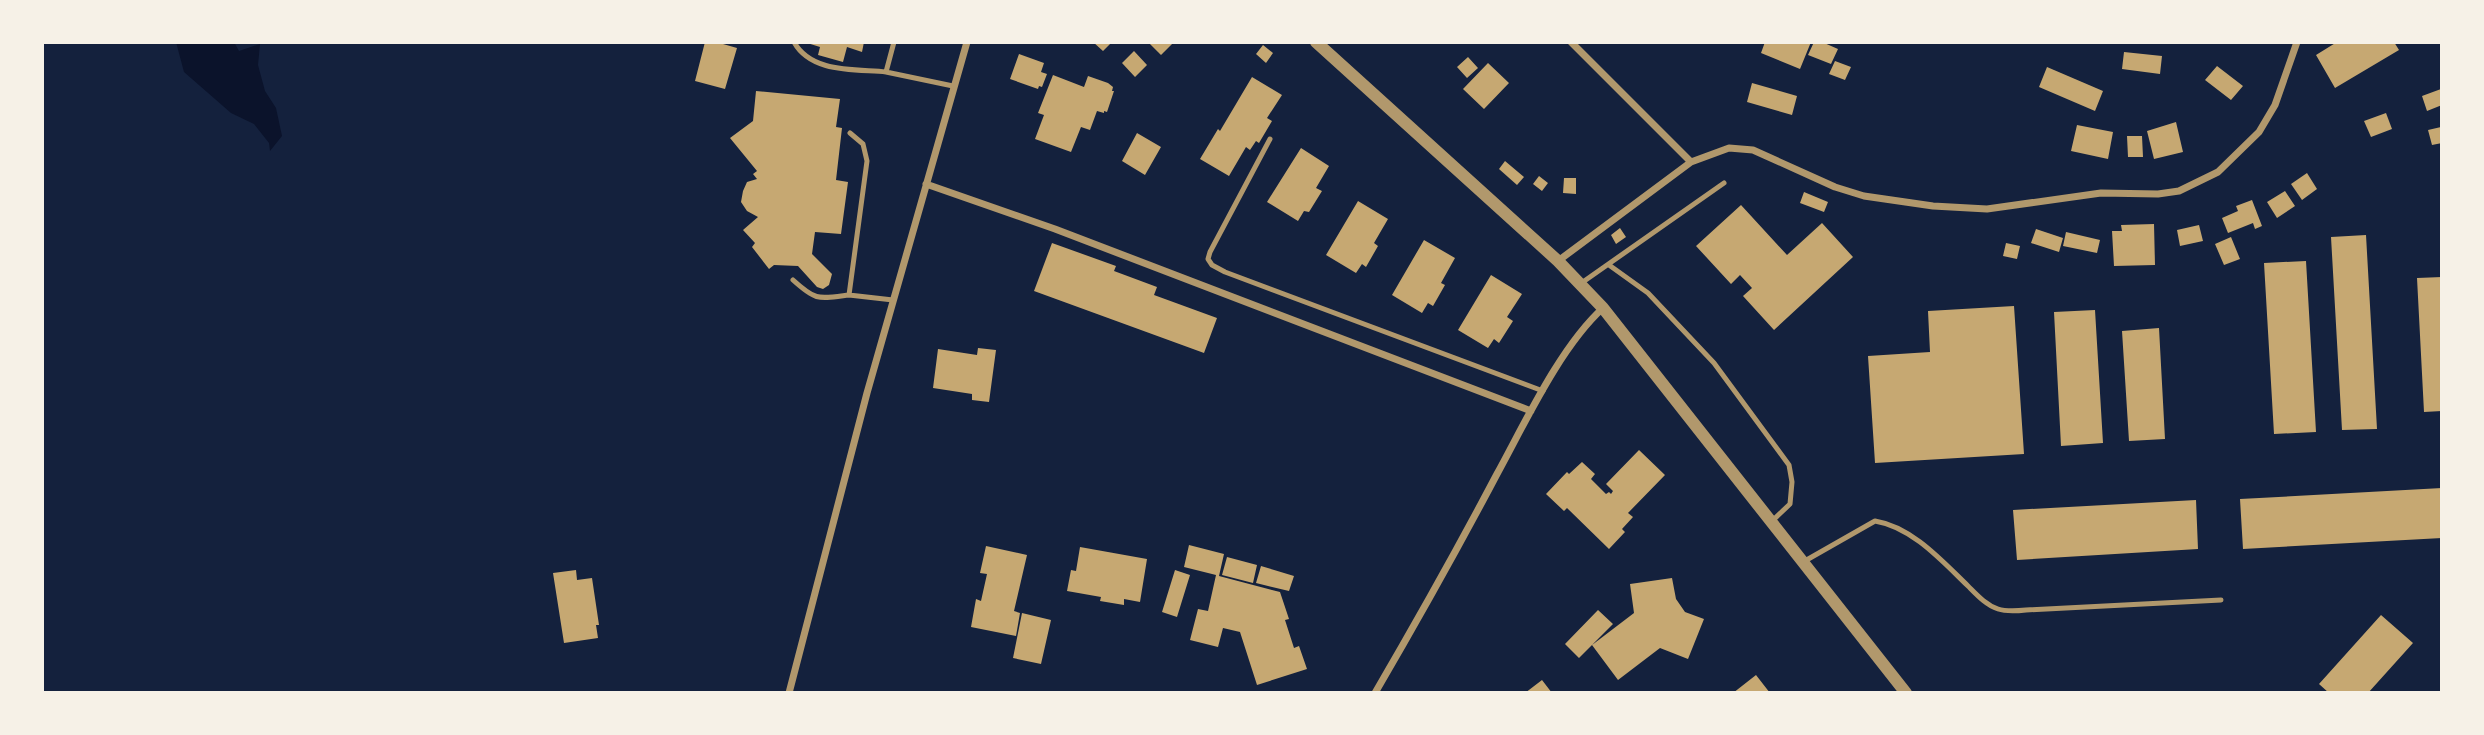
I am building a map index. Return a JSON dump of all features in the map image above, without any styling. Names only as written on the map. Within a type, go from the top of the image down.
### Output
[{"type":"street","points":[[789,693],[893,300],[967,42]]},
{"type":"street","points":[[1316,42],[1558,261],[1603,308],[1906,693]]},
{"type":"street","points":[[1571,42],[1691,162]]},
{"type":"street","points":[[1558,261],[1691,162],[1730,148],[1753,150],[1835,187],[1898,203],[1987,209],[2101,193],[2158,194],[2179,191],[2218,172],[2259,132],[2276,105],[2297,42]]},
{"type":"street","points":[[926,184],[1055,229],[1531,411]]},
{"type":"street","points":[[1375,693],[1430,599],[1531,411],[1586,324],[1603,308]]},
{"type":"lane","points":[[794,42],[800,52],[819,64],[886,72],[953,86]]},
{"type":"lane","points":[[886,72],[894,42]]},
{"type":"lane","points":[[849,295],[867,161],[863,144],[850,133]]},
{"type":"lane","points":[[1270,139],[1209,251],[1208,259],[1212,265],[1543,391]]},
{"type":"lane","points":[[1580,284],[1724,183]]},
{"type":"lane","points":[[1609,265],[1648,293],[1714,363],[1789,465],[1792,482],[1790,504],[1772,522]]},
{"type":"lane","points":[[793,279],[817,298],[849,295],[893,300]]},
{"type":"lane","points":[[1802,562],[1875,521],[1889,523],[1915,539],[1987,604],[1997,609],[2026,610],[2221,600]]},
{"type":"water","points":[[176,42],[234,42],[239,51],[260,44],[258,65],[265,91],[276,108],[282,136],[270,151],[269,143],[254,124],[231,113],[184,72]]},
{"type":"building","points":[[705,42],[737,48],[725,89],[695,81]]},
{"type":"building","points":[[804,42],[864,42],[862,52],[847,47],[843,62],[818,55],[820,47]]},
{"type":"building","points":[[1093,42],[1112,42],[1103,51]]},
{"type":"building","points":[[1148,42],[1174,42],[1161,55]]},
{"type":"building","points":[[1765,42],[1811,42],[1800,69],[1761,53]]},
{"type":"building","points":[[1814,42],[1822,42],[1838,49],[1831,64],[1808,55]]},
{"type":"building","points":[[2337,42],[2394,42],[2399,50],[2335,88],[2316,55]]},
{"type":"building","points":[[1263,45],[1273,53],[1266,63],[1256,54]]},
{"type":"building","points":[[1134,51],[1147,65],[1135,77],[1122,63]]},
{"type":"building","points":[[2124,52],[2162,56],[2160,74],[2122,69]]},
{"type":"building","points":[[1019,54],[1044,63],[1041,72],[1047,74],[1042,87],[1039,86],[1038,89],[1010,79]]},
{"type":"building","points":[[1468,57],[1478,68],[1467,78],[1457,67]]},
{"type":"building","points":[[1835,61],[1851,67],[1845,80],[1829,74]]},
{"type":"building","points":[[1488,63],[1509,83],[1484,109],[1463,89]]},
{"type":"building","points":[[2217,66],[2243,86],[2231,100],[2205,80]]},
{"type":"building","points":[[2047,67],[2103,91],[2095,111],[2039,87]]},
{"type":"building","points":[[1053,75],[1084,87],[1088,76],[1108,83],[1114,91],[1107,112],[1097,111],[1090,130],[1081,127],[1071,152],[1035,139],[1044,115],[1038,113]]},
{"type":"building","points":[[1252,77],[1282,95],[1267,118],[1272,121],[1259,143],[1256,141],[1250,150],[1246,147],[1229,176],[1200,159]]},
{"type":"building","points":[[1752,83],[1797,96],[1792,115],[1747,102]]},
{"type":"building","points":[[2441,89],[2442,105],[2427,111],[2422,96]]},
{"type":"building","points":[[756,91],[840,99],[836,127],[842,128],[836,180],[848,182],[841,234],[815,232],[812,254],[832,274],[829,285],[823,289],[817,287],[798,266],[774,265],[769,269],[752,247],[755,243],[743,230],[758,217],[747,211],[741,202],[747,182],[757,179],[753,174],[757,171],[730,138],[753,121]]},
{"type":"building","points":[[2386,113],[2392,129],[2371,137],[2364,121]]},
{"type":"building","points":[[2176,122],[2183,152],[2154,159],[2147,131]]},
{"type":"building","points":[[2077,125],[2113,132],[2108,159],[2071,151]]},
{"type":"building","points":[[2441,127],[2442,143],[2432,145],[2428,130]]},
{"type":"building","points":[[1137,133],[1161,147],[1145,175],[1122,161]]},
{"type":"building","points":[[2127,136],[2142,136],[2143,157],[2128,157]]},
{"type":"building","points":[[1301,148],[1329,166],[1316,188],[1322,191],[1309,212],[1304,211],[1298,221],[1267,202]]},
{"type":"building","points":[[1505,161],[1524,177],[1517,185],[1499,169]]},
{"type":"building","points":[[2307,173],[2317,189],[2302,200],[2291,184]]},
{"type":"building","points":[[1539,176],[1548,183],[1542,191],[1533,184]]},
{"type":"building","points":[[1564,178],[1576,178],[1576,194],[1563,193]]},
{"type":"building","points":[[2285,191],[2295,206],[2277,218],[2267,202]]},
{"type":"building","points":[[1804,192],[1828,202],[1824,212],[1800,203]]},
{"type":"building","points":[[2252,200],[2262,226],[2255,229],[2253,223],[2228,233],[2222,218],[2238,211],[2236,206]]},
{"type":"building","points":[[1358,201],[1388,219],[1374,243],[1378,246],[1366,267],[1362,264],[1356,273],[1326,255]]},
{"type":"building","points":[[1741,205],[1787,255],[1822,223],[1853,257],[1774,330],[1743,296],[1752,288],[1740,275],[1731,284],[1696,246]]},
{"type":"building","points":[[2154,224],[2155,265],[2114,266],[2112,231],[2122,231],[2121,225]]},
{"type":"building","points":[[2199,225],[2203,241],[2180,246],[2177,230]]},
{"type":"building","points":[[1620,228],[1626,237],[1616,244],[1611,235]]},
{"type":"building","points":[[2036,229],[2063,238],[2059,252],[2031,243]]},
{"type":"building","points":[[2066,232],[2100,240],[2097,253],[2063,246]]},
{"type":"building","points":[[2366,235],[2377,429],[2342,430],[2331,237]]},
{"type":"building","points":[[2231,237],[2240,259],[2224,265],[2215,244]]},
{"type":"building","points":[[1424,240],[1455,258],[1441,283],[1445,285],[1433,306],[1428,303],[1422,313],[1392,295]]},
{"type":"building","points":[[1052,243],[1116,266],[1114,271],[1157,287],[1154,295],[1217,318],[1204,353],[1034,291]]},
{"type":"building","points":[[2006,243],[2020,246],[2017,259],[2003,256]]},
{"type":"building","points":[[2306,261],[2316,432],[2274,434],[2264,263]]},
{"type":"building","points":[[1491,275],[1522,294],[1507,317],[1513,321],[1499,343],[1494,339],[1488,348],[1458,330]]},
{"type":"building","points":[[2442,277],[2442,411],[2424,412],[2417,278]]},
{"type":"building","points":[[2014,306],[2024,454],[1875,463],[1868,356],[1930,352],[1928,311]]},
{"type":"building","points":[[2095,310],[2103,443],[2061,446],[2054,312]]},
{"type":"building","points":[[2159,328],[2165,439],[2129,441],[2122,331]]},
{"type":"building","points":[[978,348],[996,350],[989,402],[972,400],[972,394],[933,388],[938,349],[977,355]]},
{"type":"building","points":[[1639,450],[1665,475],[1628,513],[1633,517],[1622,529],[1625,532],[1609,549],[1567,508],[1564,511],[1546,494],[1567,472],[1569,474],[1582,462],[1595,474],[1591,479],[1606,494],[1611,494],[1613,491],[1606,484]]},
{"type":"building","points":[[2442,488],[2442,538],[2243,549],[2240,499]]},
{"type":"building","points":[[2196,500],[2198,549],[2017,560],[2013,510]]},
{"type":"building","points":[[1189,545],[1224,554],[1219,576],[1280,592],[1289,619],[1285,620],[1294,648],[1299,646],[1307,669],[1257,685],[1240,632],[1223,628],[1218,647],[1190,640],[1198,609],[1208,611],[1216,575],[1184,567]]},
{"type":"building","points":[[986,546],[1027,555],[1014,611],[1020,613],[1016,636],[971,627],[976,599],[981,601],[987,574],[980,573]]},
{"type":"building","points":[[1080,547],[1147,559],[1140,602],[1124,599],[1124,605],[1100,601],[1101,597],[1067,591],[1071,570],[1076,571]]},
{"type":"building","points":[[1227,557],[1257,565],[1253,583],[1222,575]]},
{"type":"building","points":[[1261,566],[1294,576],[1289,591],[1256,583]]},
{"type":"building","points":[[576,570],[577,580],[592,578],[599,625],[596,625],[598,638],[564,643],[553,573]]},
{"type":"building","points":[[1175,570],[1190,575],[1177,617],[1162,612]]},
{"type":"building","points":[[1672,578],[1676,599],[1685,612],[1704,619],[1688,659],[1660,648],[1618,680],[1592,645],[1634,613],[1630,584]]},
{"type":"building","points":[[1598,610],[1613,624],[1579,658],[1565,644]]},
{"type":"building","points":[[1022,613],[1051,620],[1041,664],[1013,658]]},
{"type":"building","points":[[2381,615],[2413,643],[2368,693],[2329,693],[2319,684]]},
{"type":"building","points":[[1756,675],[1770,693],[1733,693]]},
{"type":"building","points":[[1542,680],[1552,693],[1525,693]]}]
